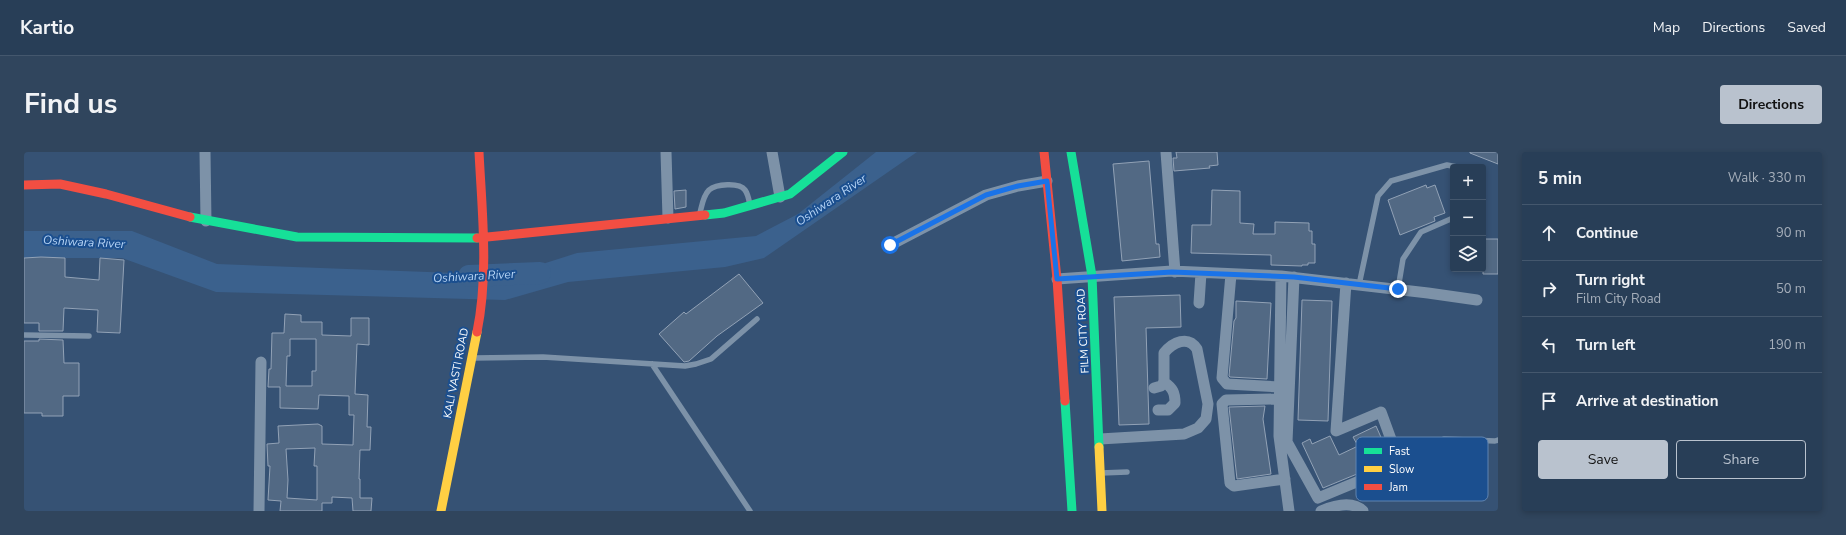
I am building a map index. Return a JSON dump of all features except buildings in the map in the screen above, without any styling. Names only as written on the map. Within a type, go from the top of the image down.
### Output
[{"type":"street","points":[[205,152],[206,221]]},
{"type":"street","name":"KALI VASTI ROAD","points":[[441,511],[480,317],[484,265],[479,152]]},
{"type":"street","points":[[666,152],[668,218]]},
{"type":"street","points":[[772,152],[780,197]]},
{"type":"street","points":[[24,185],[60,184],[106,194],[206,221],[297,237],[482,238],[724,213],[790,194],[843,152]]},
{"type":"street","name":"FILM CITY ROAD","points":[[1044,152],[1057,279],[1072,511]]},
{"type":"street","name":"FILM CITY ROAD","points":[[1072,152],[1092,276],[1102,511]]},
{"type":"street","points":[[1166,152],[1175,272]]},
{"type":"street","points":[[890,245],[986,195],[1018,186],[1047,181]]},
{"type":"street","points":[[1057,279],[1175,272],[1281,276],[1398,289],[1477,300]]},
{"type":"street","points":[[1196,303],[1198,273]]},
{"type":"street","points":[[1232,274],[1222,378],[1227,384],[1279,387]]},
{"type":"street","points":[[1281,276],[1278,399],[1279,436],[1289,511]]},
{"type":"street","points":[[1294,277],[1287,442],[1318,498],[1356,482]]},
{"type":"street","points":[[1346,283],[1336,431],[1381,412],[1390,437]]},
{"type":"street","points":[[1100,439],[1184,434],[1198,428],[1206,419],[1208,404],[1198,349],[1194,344],[1186,341],[1171,344],[1164,352],[1164,382],[1160,386],[1154,388]]},
{"type":"street","points":[[259,511],[261,362]]},
{"type":"street","points":[[1158,410],[1168,410],[1176,403],[1175,394],[1172,387],[1164,382]]},
{"type":"street","points":[[1278,399],[1226,400],[1222,404],[1230,483],[1234,486],[1285,480]]},
{"type":"street","points":[[1320,511],[1329,508],[1353,505],[1363,511]]},
{"type":"lane","points":[[1360,285],[1378,196],[1391,181],[1447,165],[1450,166]]},
{"type":"lane","points":[[699,215],[705,195],[713,188],[720,185],[738,186],[743,188],[746,191],[751,205]]},
{"type":"lane","points":[[1398,289],[1403,259],[1421,232],[1450,219]]},
{"type":"lane","points":[[472,358],[543,357],[685,366],[711,359],[757,319]]},
{"type":"lane","points":[[24,335],[89,336]]},
{"type":"lane","points":[[652,364],[750,511]]},
{"type":"lane","points":[[1488,441],[1498,440]]},
{"type":"lane","points":[[1100,473],[1127,472]]},
{"type":"water","points":[[876,152],[917,152],[764,258],[725,267],[568,282],[505,300],[216,292],[122,258],[24,258],[24,231],[132,231],[217,264],[508,275],[577,253],[756,236],[798,214]]},
{"type":"waterway","name":"Oshiwara River","points":[[469,276],[540,273]]},
{"type":"traffic: fast","points":[[705,215],[724,213],[790,194],[843,152]]},
{"type":"traffic: fast","points":[[1071,152],[1092,276],[1099,447]]},
{"type":"traffic: fast","points":[[190,217],[297,237],[477,238]]},
{"type":"traffic: fast","points":[[1065,401],[1072,511]]},
{"type":"traffic: slow","points":[[441,511],[477,332]]},
{"type":"traffic: slow","points":[[1099,447],[1102,511]]},
{"type":"traffic: jam","points":[[477,332],[481,310],[484,265],[479,152]]},
{"type":"traffic: jam","points":[[1044,152],[1057,279],[1065,401]]},
{"type":"traffic: jam","points":[[24,185],[60,184],[106,194],[190,217]]},
{"type":"traffic: jam","points":[[477,238],[705,215]]},
{"type":"route","points":[[890,245],[986,195],[1018,186],[1047,181],[1057,279],[1172,272],[1294,277],[1398,289]]}]
